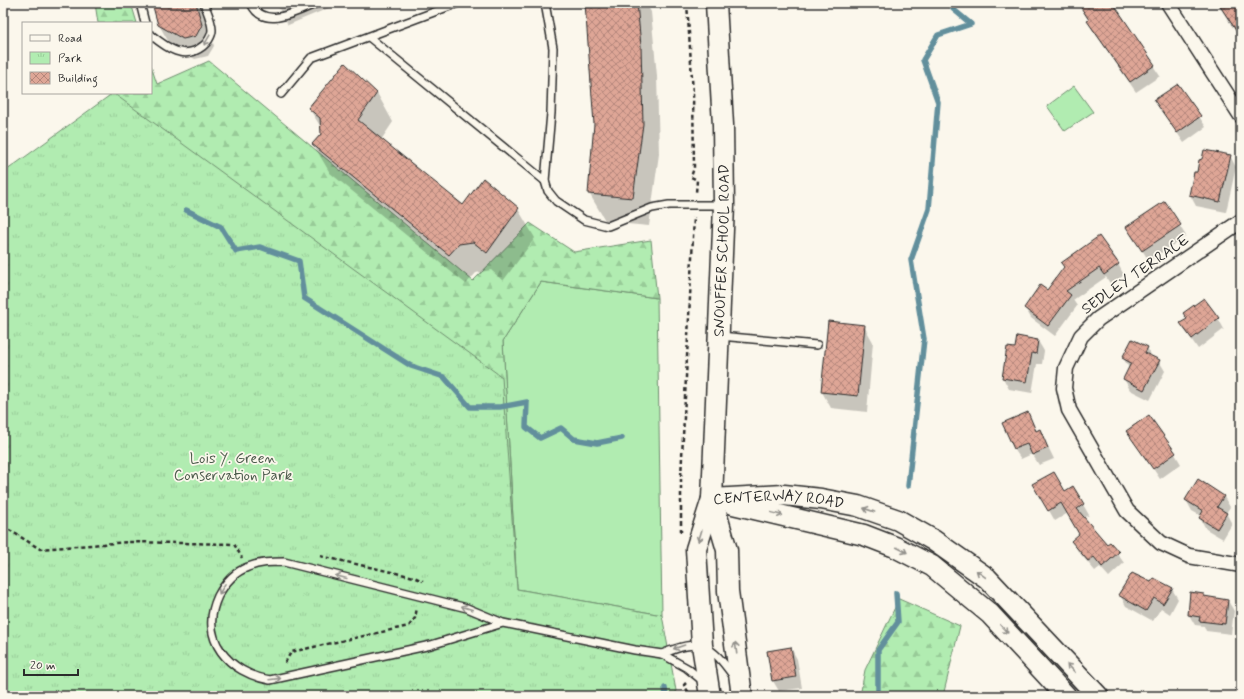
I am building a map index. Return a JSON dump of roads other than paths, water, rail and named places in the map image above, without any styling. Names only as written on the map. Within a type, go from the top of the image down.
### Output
[{"type":"main road","name":"SNOUFFER SCHOOL ROAD","points":[[709,691],[702,644],[696,550],[712,499],[724,205],[723,125],[716,3]]},
{"type":"main road","name":"CENTERWAY ROAD","points":[[712,499],[784,495],[821,499],[858,506],[898,520],[934,540],[987,578],[1098,696]]},
{"type":"main road","name":"SNOUFFER SCHOOL ROAD","points":[[712,499],[726,550],[728,591],[741,691]]},
{"type":"main road","name":"CENTERWAY ROAD","points":[[712,499],[864,535],[895,547],[932,566],[990,614],[1066,696]]},
{"type":"street","points":[[1168,3],[1241,116]]},
{"type":"street","name":"SEDLEY TERRACE","points":[[1241,221],[1098,319],[1081,336],[1066,368],[1064,388],[1069,410],[1127,512],[1162,543],[1189,556],[1241,565]]},
{"type":"lane","points":[[140,3],[145,22]]},
{"type":"lane","points":[[152,36],[169,49],[184,54],[197,50],[207,42],[212,30],[204,3]]},
{"type":"lane","points":[[251,3],[253,8],[266,17],[285,17],[317,3]]},
{"type":"lane","points":[[281,94],[311,58],[458,3]]},
{"type":"lane","points":[[545,3],[553,48],[551,113],[545,180],[548,191],[556,201],[584,220],[608,226],[652,208],[669,205],[724,205]]},
{"type":"lane","points":[[369,37],[545,180]]},
{"type":"lane","points":[[718,336],[818,345]]},
{"type":"lane","points":[[503,623],[431,644],[270,680],[255,677],[243,672],[224,655],[220,650],[212,628],[216,602],[223,586],[233,576],[247,567],[262,562],[284,562],[467,608],[503,623],[635,650],[662,654],[687,668],[709,691]]},
{"type":"lane","points":[[662,654],[683,645],[702,644],[723,662],[741,691]]},
{"type":"waterway","points":[[908,486],[924,339],[911,260],[929,209],[938,102],[923,60],[938,35],[971,24],[953,9],[951,3]]},
{"type":"waterway","points":[[186,210],[221,227],[236,251],[260,247],[299,261],[304,298],[411,366],[444,377],[470,407],[500,407],[527,402],[526,427],[540,438],[561,428],[574,439],[597,443],[622,438]]},
{"type":"waterway","points":[[878,696],[878,650],[898,622],[896,593]]},
{"type":"waterway","points":[[665,688],[666,696]]},
{"type":"park label","name":"Lois Y. Green Conservation Park","points":[[233,466]]}]
